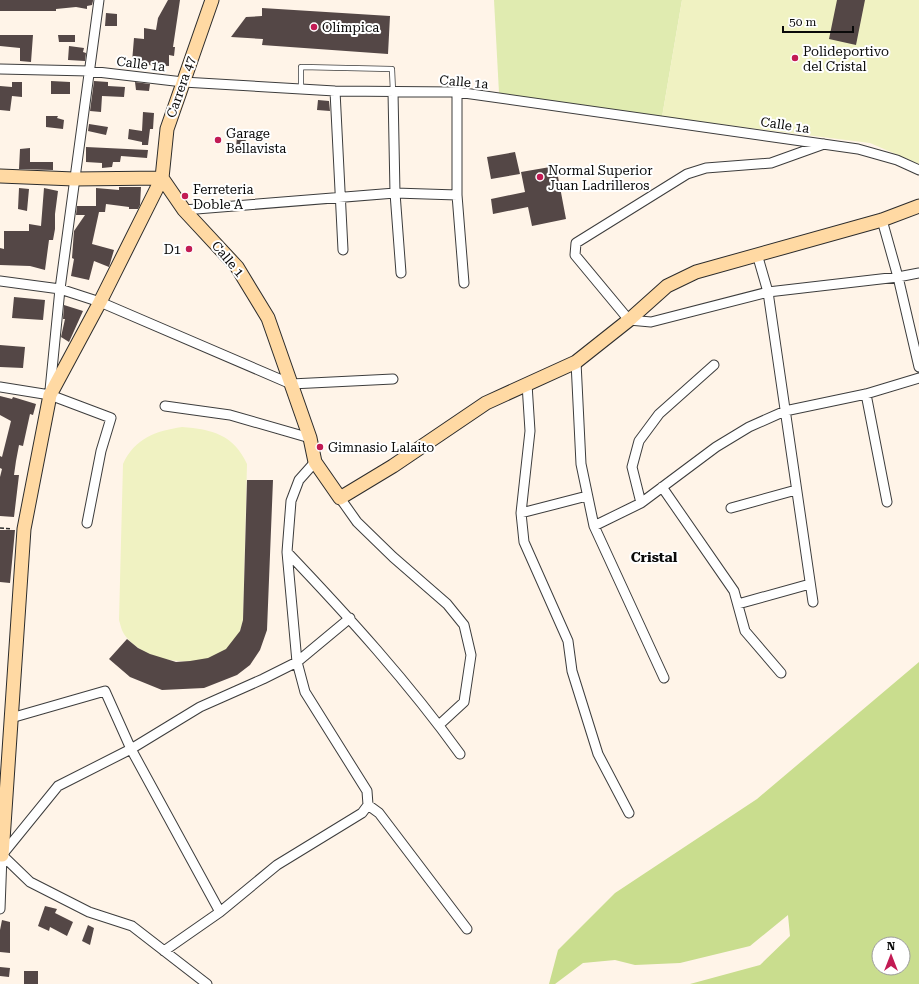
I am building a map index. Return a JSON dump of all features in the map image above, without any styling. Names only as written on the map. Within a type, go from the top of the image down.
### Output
[{"type":"main road","name":"Carrera 47","points":[[162,178],[167,129],[212,0]]},
{"type":"main road","points":[[0,176],[74,179],[162,178],[100,302],[50,395],[24,529],[1,856]]},
{"type":"main road","name":"Calle 1","points":[[162,178],[184,210],[237,267],[268,318],[310,438],[315,462],[340,498]]},
{"type":"main road","points":[[340,498],[392,466],[486,403],[576,362],[629,320],[667,286],[696,272],[882,220],[919,206]]},
{"type":"street","points":[[50,395],[60,289],[99,0]]},
{"type":"street","name":"Calle 1a","points":[[0,69],[89,71],[183,82],[335,91],[457,92],[825,143],[858,149],[897,160],[919,170]]},
{"type":"street","points":[[335,91],[343,250]]},
{"type":"street","points":[[393,92],[395,193],[401,273]]},
{"type":"street","points":[[457,92],[457,195],[464,283]]},
{"type":"street","points":[[825,143],[771,163],[706,168],[687,174],[576,243],[575,254],[629,320],[651,322],[768,292],[898,277],[919,273]]},
{"type":"street","points":[[184,210],[340,199],[395,193],[457,195]]},
{"type":"street","points":[[882,220],[898,277],[919,367]]},
{"type":"street","points":[[757,254],[768,292],[813,602]]},
{"type":"street","points":[[0,281],[60,289],[100,302],[291,384],[393,379]]},
{"type":"street","points":[[576,362],[581,464],[594,526],[664,678]]},
{"type":"street","points":[[641,503],[632,467],[639,441],[659,414],[714,365]]},
{"type":"street","points":[[594,526],[641,503],[716,447],[749,427],[785,411],[866,394],[919,378]]},
{"type":"street","points":[[528,384],[530,431],[521,513],[524,542],[568,641],[572,671],[598,754],[629,813]]},
{"type":"street","points":[[0,387],[50,395],[111,418],[101,451],[87,523]]},
{"type":"street","points":[[866,394],[887,502]]},
{"type":"street","points":[[165,406],[230,415],[310,438]]},
{"type":"street","points":[[164,951],[220,912],[277,865],[362,813],[368,805],[367,791],[305,692],[297,662],[287,552],[291,501],[299,480],[315,462]]},
{"type":"street","points":[[662,487],[722,571],[734,591],[745,631],[781,673]]},
{"type":"street","points":[[731,508],[796,490]]},
{"type":"street","points":[[521,513],[588,496]]},
{"type":"street","points":[[340,498],[356,522],[392,557],[447,604],[464,625],[471,655],[464,702],[439,725]]},
{"type":"street","points":[[287,552],[350,618],[439,725],[460,754]]},
{"type":"street","points":[[738,604],[810,584]]},
{"type":"street","points":[[0,909],[1,856],[58,786],[131,749],[200,707],[297,662],[350,618]]},
{"type":"street","points":[[11,718],[104,690],[131,749],[220,912]]},
{"type":"street","points":[[368,805],[379,813],[467,928]]},
{"type":"street","points":[[1,856],[30,882],[89,912],[132,926],[207,984]]},
{"type":"lane","points":[[301,89],[301,67],[392,69],[393,92]]},
{"type":"green space","points":[[494,0],[682,0],[662,117],[640,115],[499,93]]},
{"type":"green space","name":"Polideportivo del Cristal","points":[[682,0],[919,0],[919,164],[870,143],[662,117]]},
{"type":"green space","points":[[182,427],[203,430],[221,435],[236,446],[247,464],[242,624],[235,640],[227,649],[216,656],[204,660],[190,661],[176,661],[149,654],[137,647],[128,639],[122,630],[119,620],[123,464],[134,448],[147,437]]},
{"type":"green space","points":[[919,662],[919,984],[690,984],[760,965],[790,936],[788,915],[750,946],[680,963],[635,965],[615,960],[583,963],[555,984],[549,984],[558,950],[615,893],[757,799]]},
{"type":"building","points":[[0,0],[93,1],[92,5],[87,6],[87,9],[76,7],[56,9],[56,11],[0,11]]},
{"type":"building","points":[[168,0],[180,0],[173,47],[175,47],[174,56],[169,55],[169,66],[146,65],[146,63],[132,62],[134,38],[144,39],[144,28],[156,30],[158,18]]},
{"type":"building","points":[[837,0],[865,0],[856,45],[829,39]]},
{"type":"building","name":"Olímpica","points":[[262,8],[390,16],[388,54],[262,45],[263,39],[231,37],[246,17],[262,16]]},
{"type":"building","points":[[106,13],[117,14],[117,26],[105,26]]},
{"type":"building","points":[[0,35],[33,35],[31,62],[20,61],[20,48],[0,46]]},
{"type":"building","points":[[58,35],[75,35],[75,42],[59,42]]},
{"type":"building","points":[[69,46],[84,48],[83,52],[86,53],[85,61],[68,60]]},
{"type":"building","points":[[51,81],[70,82],[70,94],[51,94]]},
{"type":"building","points":[[94,81],[108,82],[108,86],[125,87],[124,97],[102,96],[101,112],[90,111]]},
{"type":"building","points":[[12,82],[22,82],[22,97],[12,96],[10,111],[0,110],[0,86],[12,87]]},
{"type":"building","points":[[135,82],[150,84],[149,91],[136,90]]},
{"type":"building","points":[[318,100],[329,101],[330,111],[317,110]]},
{"type":"building","points":[[143,112],[154,113],[153,129],[150,129],[148,145],[142,145],[142,142],[128,139],[129,129],[142,131]]},
{"type":"building","points":[[46,116],[58,116],[57,118],[64,120],[63,129],[46,127]]},
{"type":"building","points":[[89,124],[108,127],[106,135],[88,131]]},
{"type":"building","points":[[237,136],[246,137],[245,149],[236,148]]},
{"type":"building","points":[[86,147],[148,150],[147,158],[121,156],[120,162],[113,162],[112,167],[102,168],[102,163],[86,162]]},
{"type":"building","points":[[30,148],[30,162],[53,162],[53,170],[19,169],[20,149]]},
{"type":"building","points":[[515,152],[520,174],[491,179],[487,157]]},
{"type":"building","points":[[556,166],[566,219],[532,226],[528,207],[493,214],[491,199],[525,192],[521,172]]},
{"type":"building","points":[[119,187],[141,187],[140,205],[138,209],[129,209],[129,207],[106,204],[105,212],[99,212],[92,244],[114,250],[109,267],[94,261],[89,280],[71,276],[74,259],[72,258],[74,231],[85,215],[76,215],[77,206],[96,206],[96,188],[119,190]]},
{"type":"building","points":[[19,188],[29,189],[27,211],[18,209]]},
{"type":"building","points":[[44,188],[58,191],[55,229],[53,240],[49,240],[45,270],[30,266],[0,265],[0,248],[4,249],[4,231],[29,231],[29,224],[41,226]]},
{"type":"building","points":[[14,297],[45,300],[43,320],[12,318]]},
{"type":"building","points":[[64,305],[83,311],[69,342],[61,337],[65,319],[63,319]]},
{"type":"building","points":[[0,345],[25,347],[23,368],[0,367]]},
{"type":"building","points":[[0,396],[12,399],[13,397],[36,404],[33,415],[30,414],[23,446],[19,445],[14,475],[19,475],[14,517],[0,516],[0,477],[2,469],[0,468],[0,456],[2,457],[11,421],[0,415]]},
{"type":"building","points":[[247,480],[273,480],[267,630],[260,650],[250,665],[237,675],[204,688],[162,690],[130,677],[109,659],[127,639],[138,648],[150,654],[176,662],[208,658],[226,649],[240,631],[243,620]]},
{"type":"building","points":[[0,530],[15,530],[10,583],[0,582]]},
{"type":"building","points":[[45,906],[57,909],[55,913],[73,922],[67,936],[50,927],[49,931],[38,926]]},
{"type":"building","points":[[2,920],[10,922],[10,953],[0,952],[0,930]]},
{"type":"building","points":[[88,925],[94,928],[90,945],[82,941]]},
{"type":"building","points":[[0,967],[10,968],[9,977],[0,976]]},
{"type":"building","points":[[24,971],[38,971],[38,984],[24,984]]},
{"type":"place","name":"Olímpica","points":[[314,27]]},
{"type":"place","name":"Polideportivo del Cristal","points":[[795,58]]},
{"type":"place","name":"Garage Bellavista","points":[[218,140]]},
{"type":"place","name":"Normal Superior Juan Ladrilleros","points":[[540,177]]},
{"type":"place","name":"Ferreteria Doble A","points":[[185,196]]},
{"type":"place","name":"D1","points":[[189,249]]},
{"type":"place","name":"Gimnasio Lalaito","points":[[320,447]]},
{"type":"district","name":"Cristal","points":[[654,557]]}]
